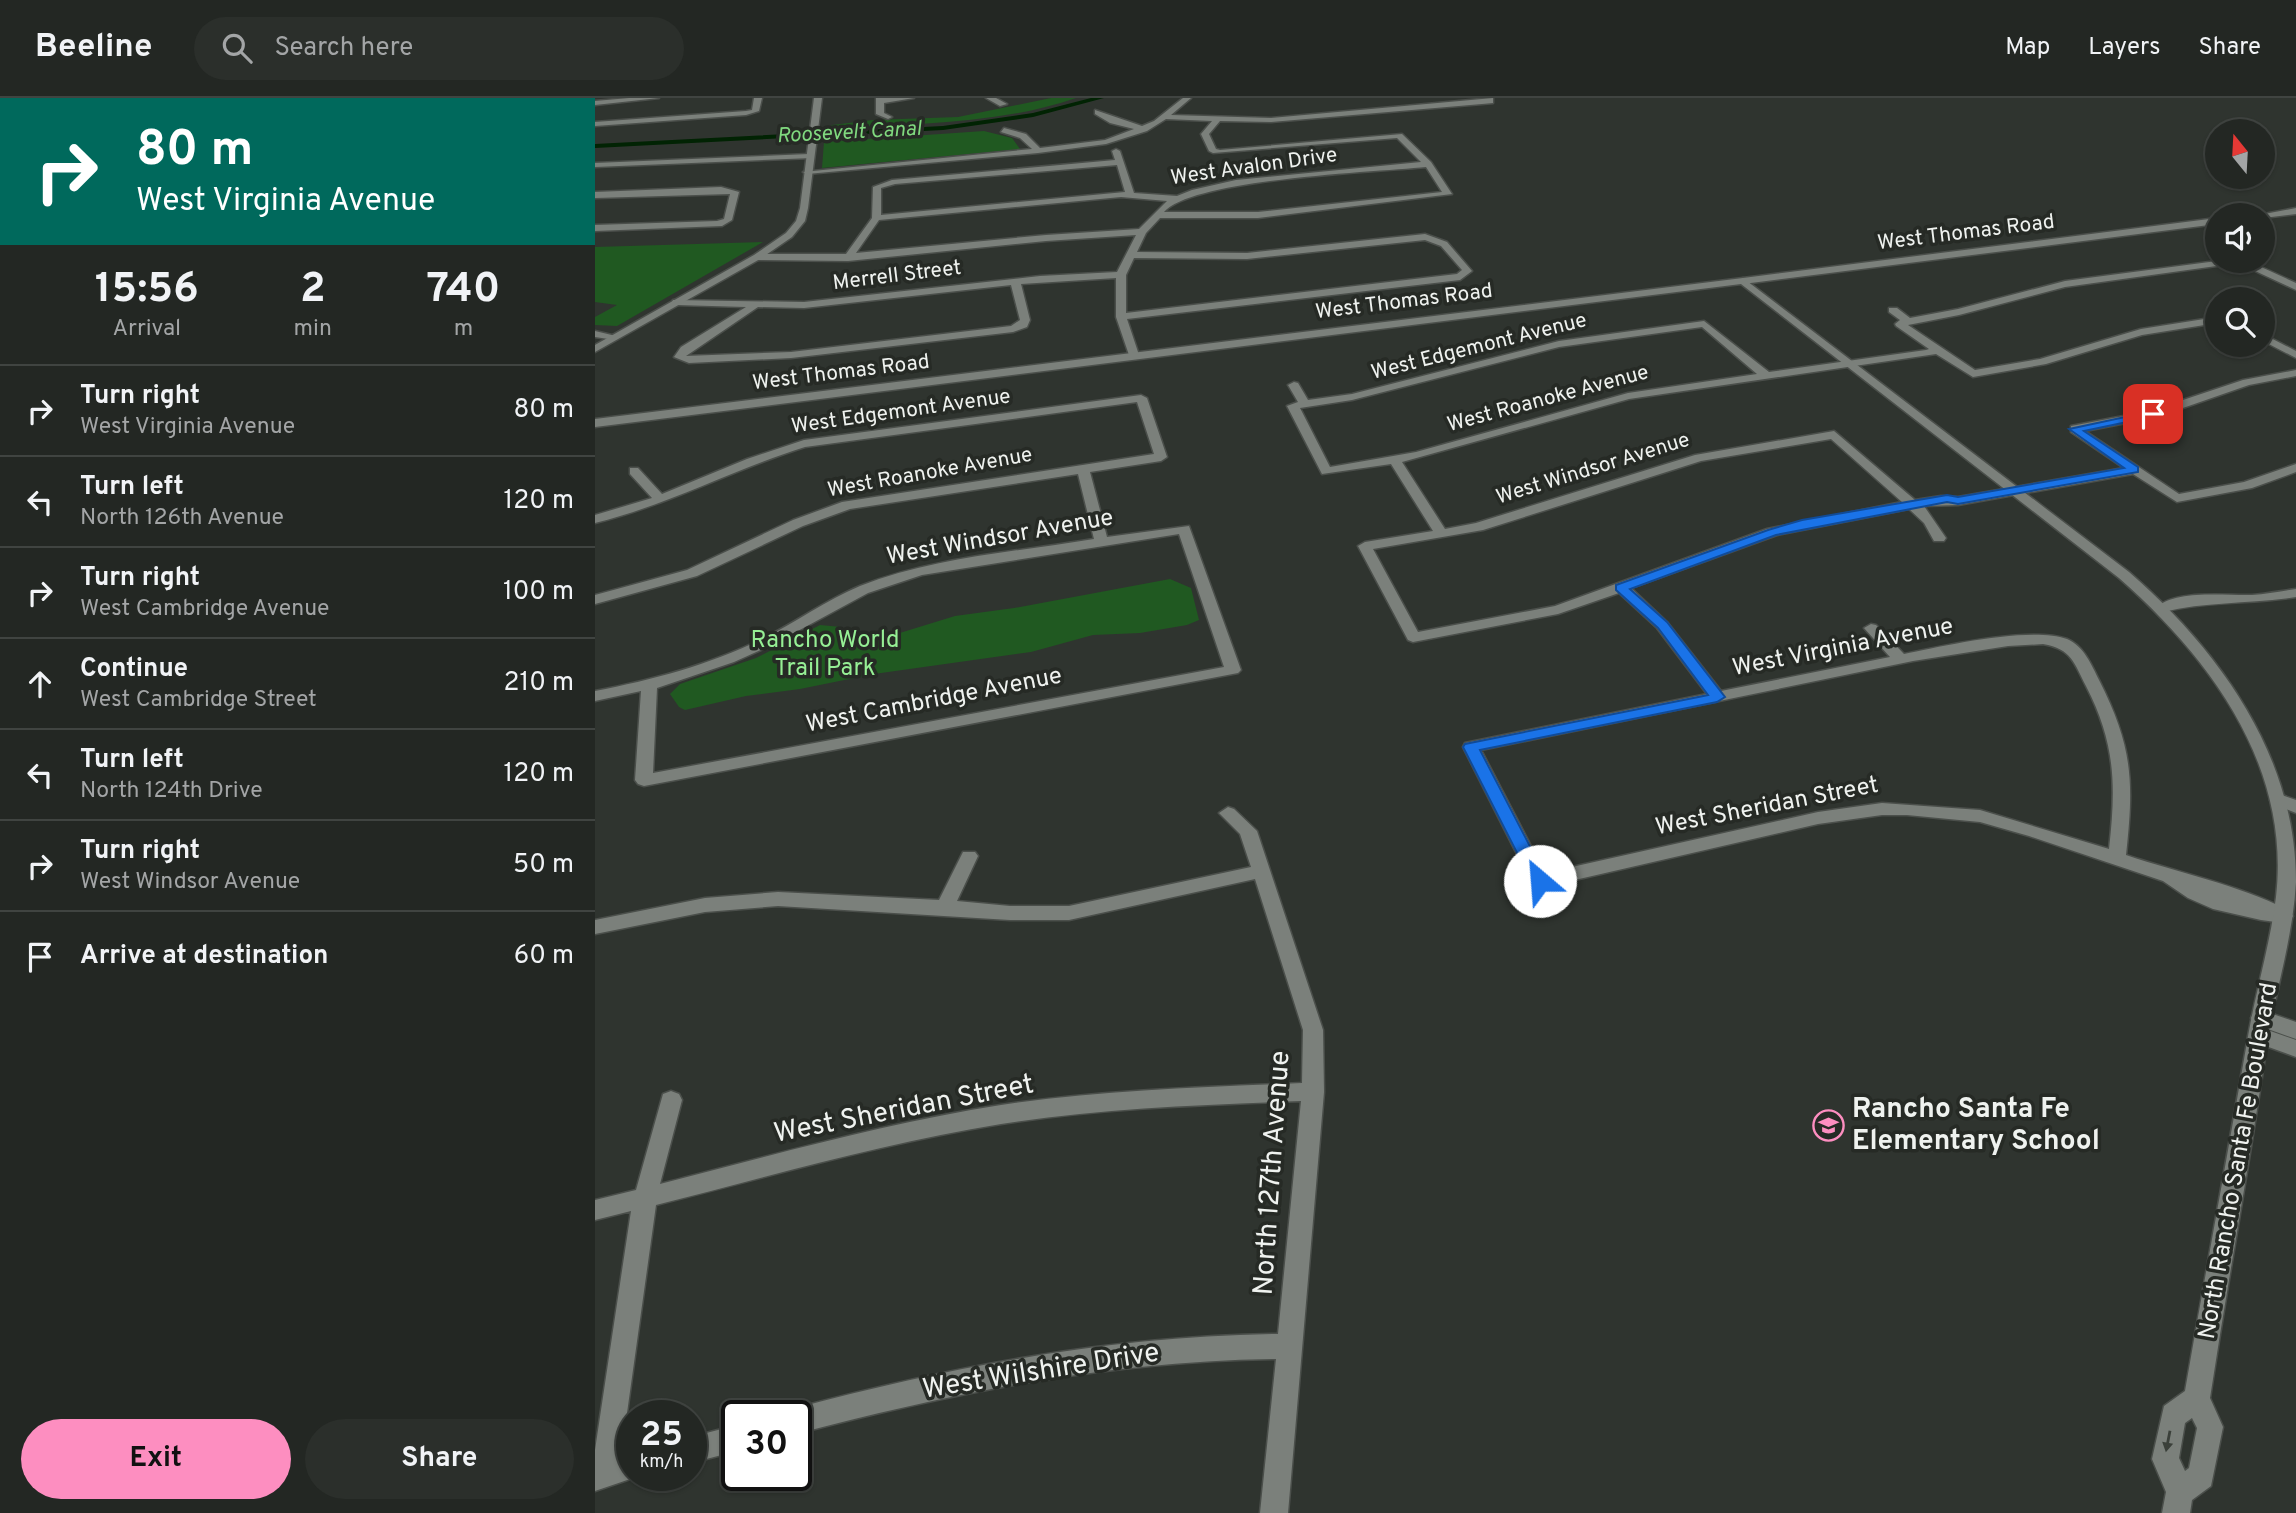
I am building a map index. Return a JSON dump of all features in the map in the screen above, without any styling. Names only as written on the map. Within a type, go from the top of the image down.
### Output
[{"type":"street","points":[[595,103],[655,98]]},
{"type":"street","points":[[595,124],[746,113],[755,111],[758,98]]},
{"type":"street","points":[[595,349],[757,257],[789,235],[800,221],[804,208],[818,98]]},
{"type":"street","points":[[888,117],[880,114],[880,99],[910,98]]},
{"type":"street","points":[[990,98],[1003,104]]},
{"type":"street","points":[[807,172],[1038,151],[1106,142],[1144,130],[1165,117],[1187,98]]},
{"type":"street","points":[[1165,117],[1217,120],[1292,119],[1490,99]]},
{"type":"street","points":[[1098,112],[1113,121],[1144,130]]},
{"type":"street","points":[[1156,215],[1258,215],[1448,194],[1428,164],[1399,136],[1220,152],[1213,151],[1205,134],[1217,120]]},
{"type":"street","points":[[1004,130],[1023,136],[1038,151]]},
{"type":"street","points":[[1106,142],[1114,146],[1129,184],[1130,194]]},
{"type":"street","points":[[595,166],[809,156]]},
{"type":"street","points":[[848,258],[876,218],[877,187],[885,184],[1120,162]]},
{"type":"street","name":"West Avalon Drive","points":[[876,218],[1130,194],[1178,199],[1195,191],[1235,183],[1428,164]]},
{"type":"street","points":[[595,195],[735,192],[727,220],[719,223],[595,228]]},
{"type":"street","points":[[1133,355],[1121,317],[1121,275],[1142,232],[1167,204],[1178,199]]},
{"type":"street","points":[[2275,214],[2296,211]]},
{"type":"street","name":"West Thomas Road","points":[[595,423],[2205,223]]},
{"type":"street","points":[[757,257],[848,258],[1075,234],[1142,232]]},
{"type":"street","points":[[1121,317],[1460,277],[1467,271],[1444,242],[1435,237],[1247,256],[1129,255]]},
{"type":"street","points":[[2205,265],[2065,284],[1900,324],[1973,374],[2042,362],[2151,330],[2205,322]]},
{"type":"street","points":[[2270,273],[2291,281],[2296,287]]},
{"type":"street","name":"Merrell Street","points":[[677,302],[754,306],[826,304],[1015,282],[1121,275]]},
{"type":"street","name":"North Rancho Santa Fe Boulevard","points":[[1744,281],[2163,608],[2206,656],[2229,688],[2287,800],[2283,916],[2260,1027],[2197,1399]]},
{"type":"street","points":[[754,306],[685,349],[679,357],[688,360],[791,355],[1013,329],[1023,325],[1025,320],[1015,282]]},
{"type":"street","points":[[1893,310],[1908,321]]},
{"type":"street","name":"West Edgemont Avenue","points":[[1305,404],[1352,397],[1573,341],[1704,324],[1765,375]]},
{"type":"street","points":[[595,334],[615,337]]},
{"type":"street","points":[[2275,338],[2296,337]]},
{"type":"street","points":[[2275,343],[2296,355]]},
{"type":"street","name":"West Roanoke Avenue","points":[[1305,404],[1293,406],[1326,471],[1395,461],[1627,396],[1782,372],[1794,373],[1850,362],[1928,354],[1937,349]]},
{"type":"street","points":[[1444,360],[1458,370]]},
{"type":"street","points":[[2296,373],[2247,382],[2153,414],[2075,429],[2177,499],[2247,485],[2296,468]]},
{"type":"street","points":[[1294,385],[1305,404]]},
{"type":"street","name":"West Edgemont Avenue","points":[[595,519],[660,499],[766,454],[804,444],[1141,398],[1161,457]]},
{"type":"street","name":"West Windsor Avenue","points":[[1621,587],[1557,610],[1413,636],[1365,546],[1510,518],[1699,458],[1834,435],[1913,504]]},
{"type":"street","name":"West Roanoke Avenue","points":[[595,600],[692,573],[813,516],[848,505],[1161,457]]},
{"type":"street","points":[[1395,461],[1441,533]]},
{"type":"street","points":[[1717,697],[1662,625],[1621,587],[1787,528],[1947,498],[1958,500],[2011,487],[2129,466]]},
{"type":"street","points":[[1083,469],[1101,542]]},
{"type":"street","points":[[634,471],[660,499]]},
{"type":"street","points":[[1913,504],[1934,524],[1939,538]]},
{"type":"street","name":"West Windsor Avenue","points":[[595,696],[649,685],[729,659],[887,580],[919,570],[1184,529],[1233,670]]},
{"type":"street","points":[[2163,608],[2187,610],[2234,606],[2251,599],[2296,593]]},
{"type":"street","points":[[1871,628],[1901,660]]},
{"type":"street","name":"West Virginia Avenue","points":[[1540,881],[1471,747],[1901,660],[2023,641],[2061,641],[2077,652],[2109,715],[2121,751],[2124,793],[2117,858]]},
{"type":"street","name":"West Cambridge Avenue","points":[[649,685],[644,780],[1233,670]]},
{"type":"street","points":[[2287,800],[2296,807]]},
{"type":"street","name":"West Sheridan Street","points":[[1540,881],[1818,818],[1882,809],[1934,810],[1980,816],[2035,831],[2165,875],[2189,892],[2250,913],[2283,916]]},
{"type":"street","name":"North 127th Avenue","points":[[1228,813],[1248,831],[1313,1030],[1313,1091],[1274,1513]]},
{"type":"street","points":[[945,907],[969,856]]},
{"type":"street","points":[[595,927],[705,905],[778,899],[1010,913],[1069,913],[1263,871]]},
{"type":"street","points":[[2260,1027],[2296,1031]]},
{"type":"street","points":[[2260,1027],[2296,1049]]},
{"type":"street","name":"West Sheridan Street","points":[[595,1210],[828,1152],[1000,1115],[1164,1098],[1313,1091]]},
{"type":"street","points":[[600,1476],[645,1198],[671,1101]]},
{"type":"street","name":"West Wilshire Drive","points":[[812,1418],[871,1401],[1025,1369],[1222,1345],[1290,1346]]},
{"type":"street","points":[[2197,1399],[2210,1427],[2206,1455],[2201,1476],[2178,1503],[2165,1459],[2173,1415],[2197,1399]]},
{"type":"green space","points":[[1051,98],[1076,98],[1016,114],[953,122],[828,128],[832,125],[873,120],[958,117]]},
{"type":"green space","points":[[984,131],[1012,138],[1020,149],[822,168],[824,142]]},
{"type":"green space","points":[[763,242],[617,326],[595,325],[595,317],[617,305],[595,302],[595,247]]},
{"type":"green space","name":"Rancho World Trail Park","points":[[1170,579],[1191,588],[1199,620],[1187,625],[1140,633],[1093,635],[1031,652],[874,674],[800,689],[746,696],[685,710],[679,707],[670,694],[680,684],[756,658],[820,625],[841,627],[867,640],[890,636],[955,616],[1014,608]]},
{"type":"waterway","name":"Roosevelt Canal","points":[[595,146],[943,128],[1033,115],[1100,98]]},
{"type":"place","name":"Rancho Santa Fe Elementary School","points":[[1829,1126]]},
{"type":"route","points":[[1540,881],[1471,747],[1717,697],[1653,614],[1621,587],[1772,532],[1802,524],[1947,498],[1958,500],[2134,470],[2075,429],[2153,414]]}]
